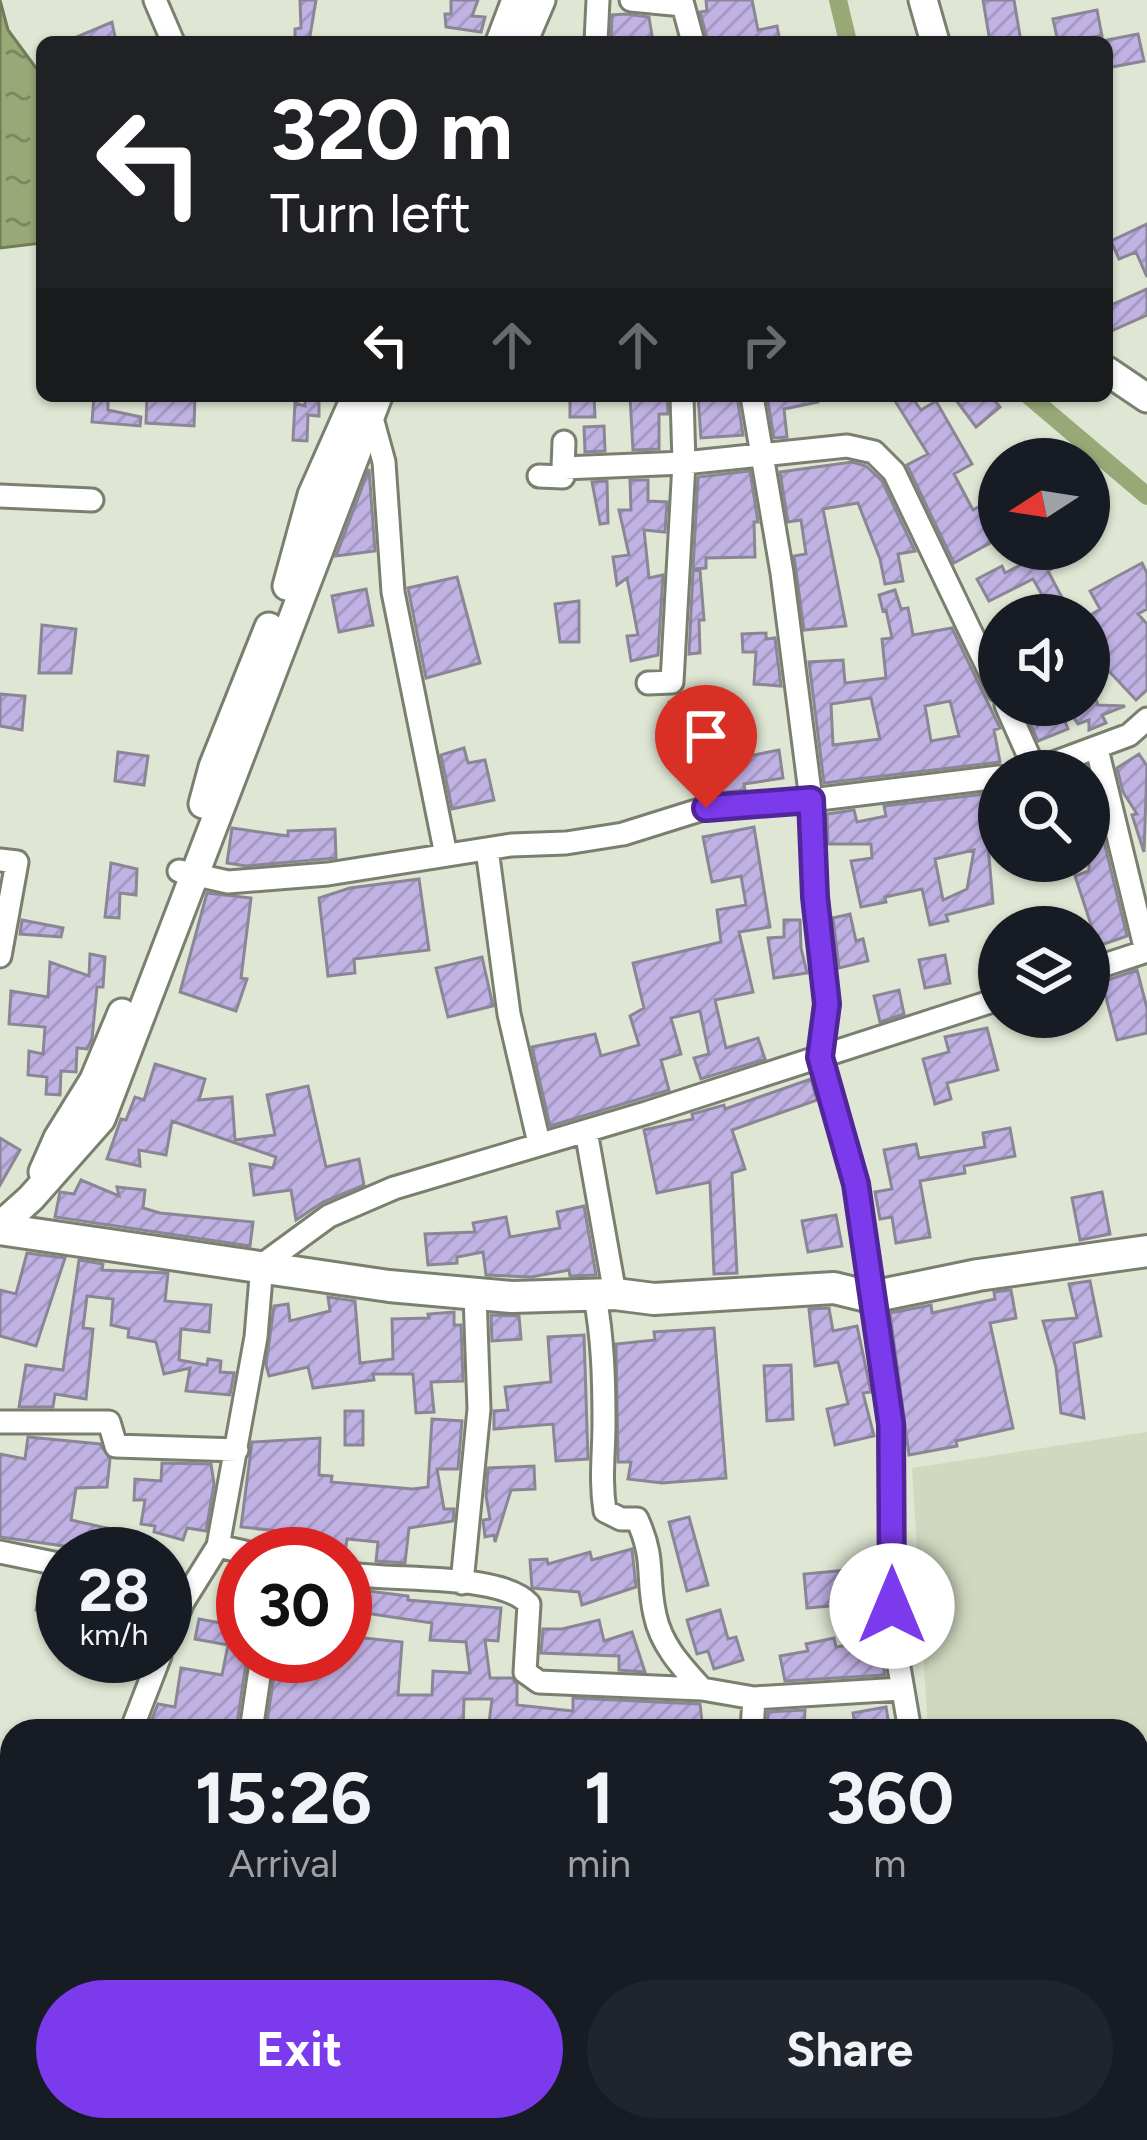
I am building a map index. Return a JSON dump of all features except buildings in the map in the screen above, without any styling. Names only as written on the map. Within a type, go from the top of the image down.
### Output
[{"type":"main road","points":[[502,36],[516,0]]},
{"type":"main road","points":[[526,36],[541,0]]},
{"type":"main road","points":[[923,0],[932,36]]},
{"type":"main road","points":[[1113,375],[1147,398]]},
{"type":"main road","points":[[0,1227],[32,1198],[58,1138],[94,1080],[186,873],[237,703],[289,581],[311,496],[366,402]]},
{"type":"main road","points":[[0,1227],[71,1242],[476,1295],[654,1299],[834,1288],[871,1297],[998,1271],[1147,1251]]},
{"type":"street","points":[[154,0],[170,36]]},
{"type":"street","points":[[596,36],[598,0]]},
{"type":"street","points":[[632,0],[683,5],[691,36]]},
{"type":"street","points":[[368,402],[383,463],[393,592],[446,855]]},
{"type":"street","points":[[648,683],[672,682],[684,463],[682,402]]},
{"type":"street","points":[[753,402],[788,614],[811,800],[827,1004],[820,1057],[856,1184],[891,1424],[892,1632],[907,1719]]},
{"type":"street","points":[[539,476],[562,477],[564,442]]},
{"type":"street","points":[[563,468],[862,447],[885,460],[978,648]]},
{"type":"street","points":[[0,496],[92,500]]},
{"type":"street","points":[[1094,750],[1130,735],[1147,719]]},
{"type":"street","points":[[1097,749],[1147,951],[1110,963]]},
{"type":"street","points":[[186,873],[228,882],[290,878],[623,834],[706,808],[978,780]]},
{"type":"street","points":[[488,850],[506,998],[539,1143]]},
{"type":"street","points":[[0,860],[17,862],[0,956]]},
{"type":"street","points":[[222,1527],[256,1337],[262,1265],[329,1216],[443,1171],[586,1131],[978,1006]]},
{"type":"street","points":[[586,1131],[605,1296],[601,1484],[605,1511],[622,1519],[637,1519],[651,1550],[655,1616],[670,1653],[702,1689]]},
{"type":"street","points":[[461,1582],[479,1409],[476,1295]]},
{"type":"street","points":[[0,1422],[109,1422],[116,1447],[236,1450]]},
{"type":"street","points":[[192,1577],[216,1548]]},
{"type":"street","points":[[0,1552],[36,1559]]},
{"type":"street","points":[[372,1575],[461,1582],[525,1598],[529,1604],[524,1663],[533,1680],[622,1689],[702,1689],[754,1698],[901,1689]]},
{"type":"street","points":[[134,1719],[148,1683]]},
{"type":"street","points":[[253,1719],[258,1683]]},
{"type":"street","points":[[753,1719],[754,1698]]},
{"type":"shaded area","points":[[1147,1432],[1147,1719],[927,1719],[912,1468]]},
{"type":"water","points":[[0,0],[8,30],[36,68],[36,244],[0,248]]},
{"type":"waterway","points":[[838,0],[847,36]]},
{"type":"waterway","points":[[1036,402],[1147,496]]},
{"type":"route","points":[[706,808],[811,800],[827,1004],[820,1057],[856,1184],[891,1424],[892,1606]]}]
